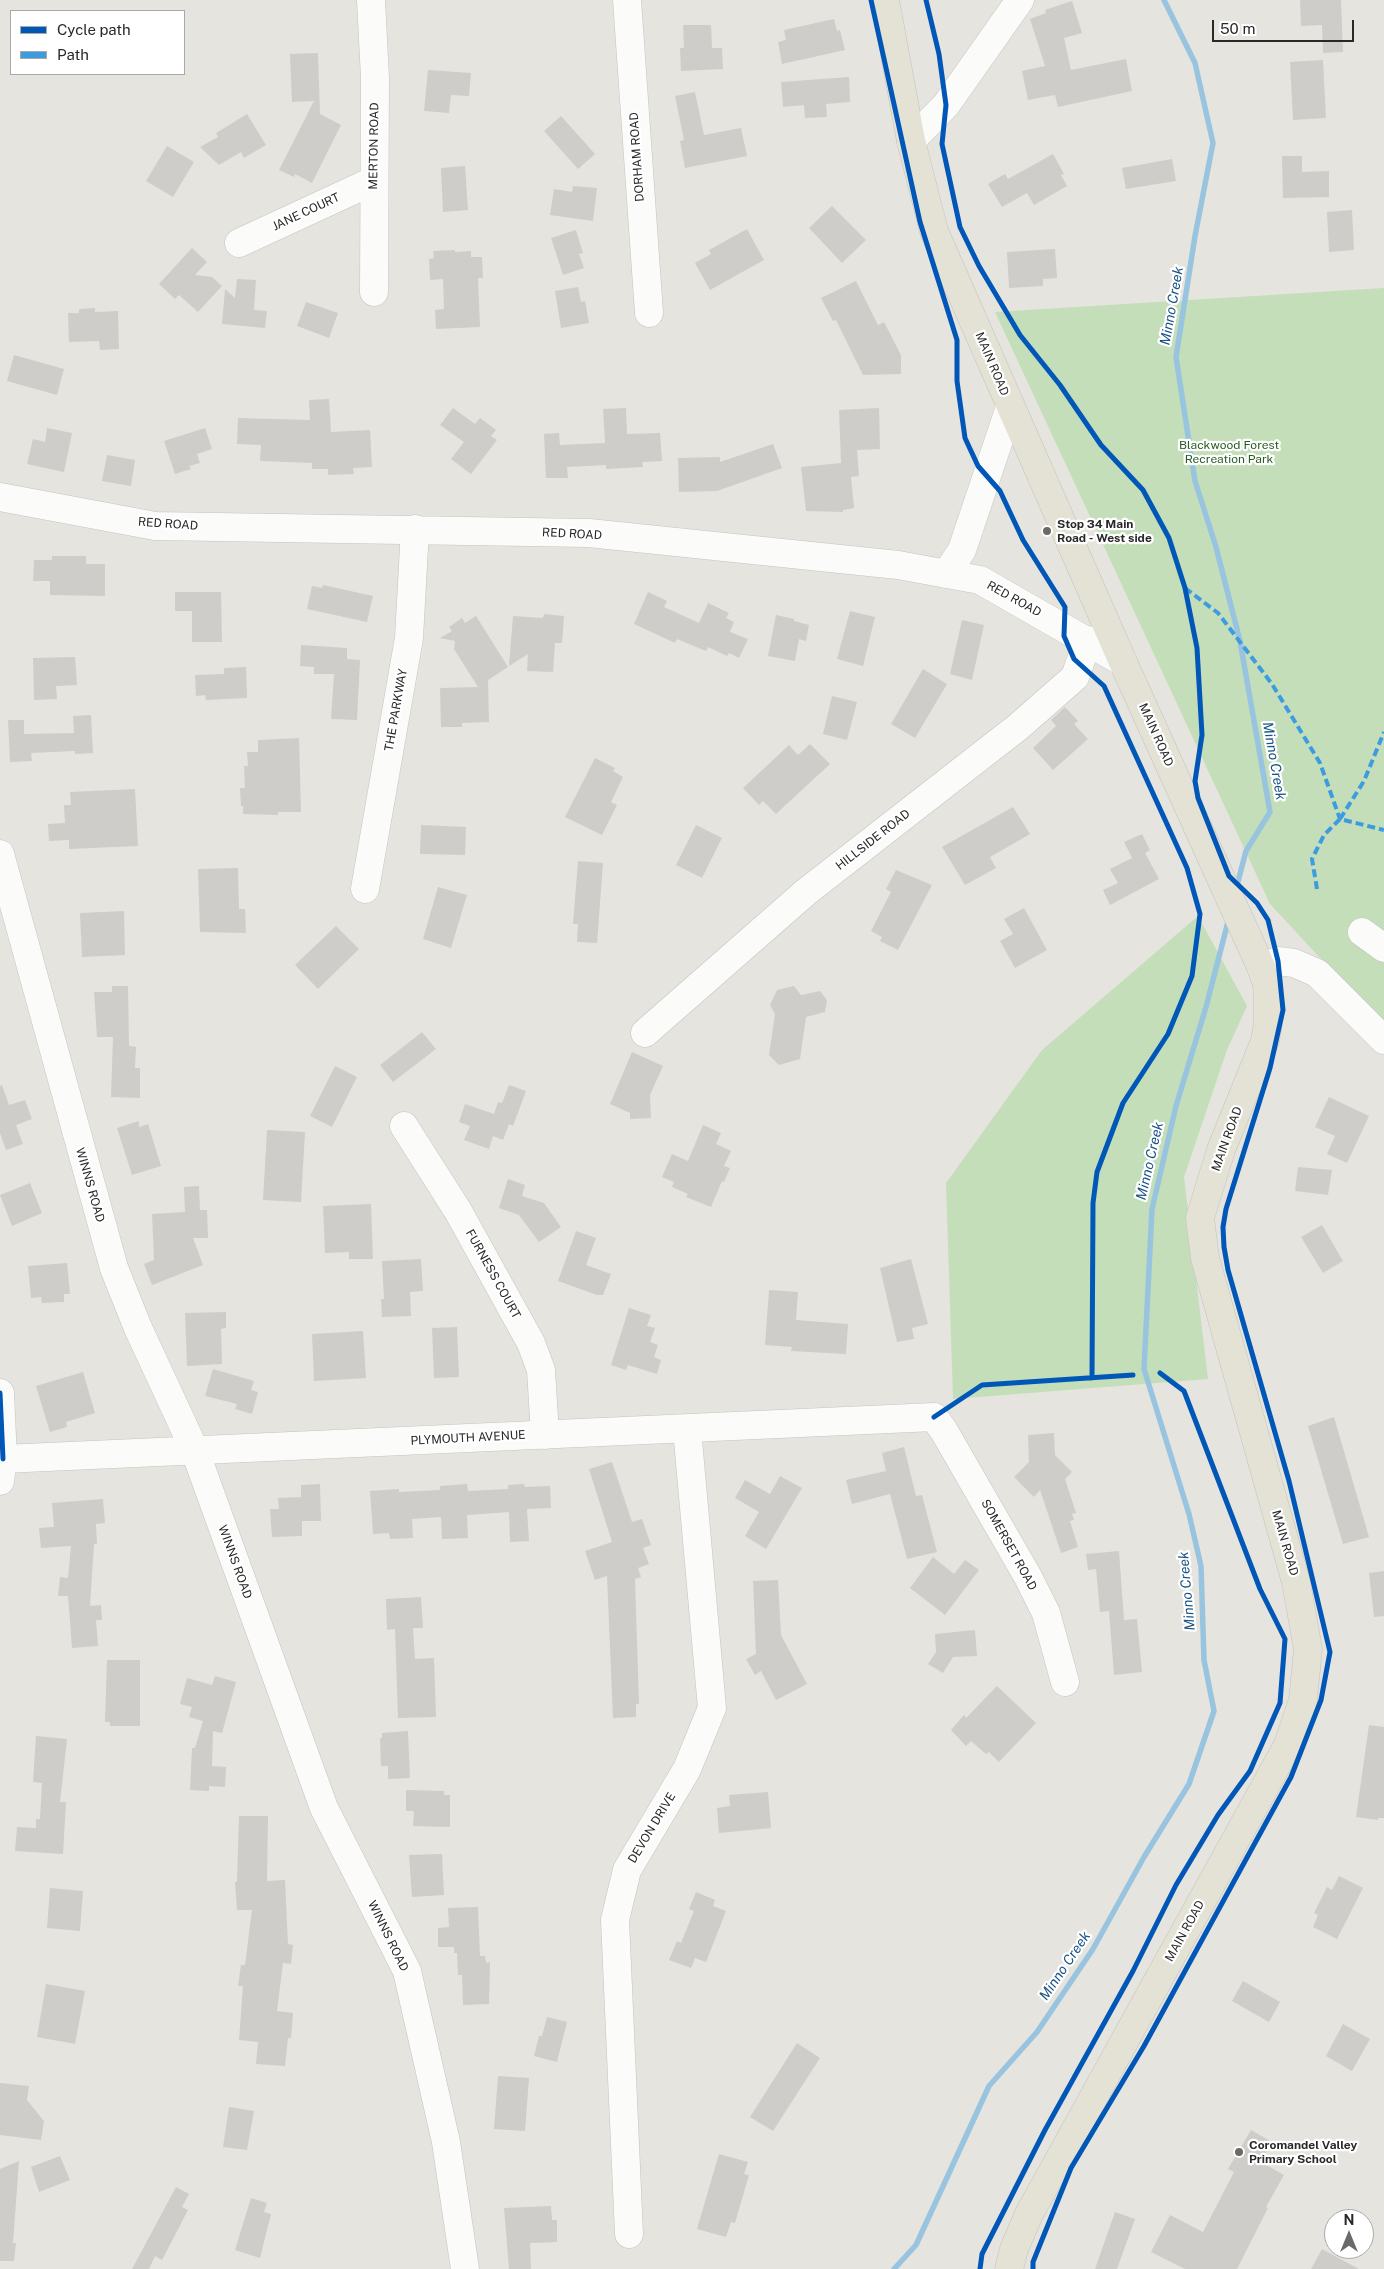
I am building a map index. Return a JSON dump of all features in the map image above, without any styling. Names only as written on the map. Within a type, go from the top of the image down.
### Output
[{"type":"main road","name":"MAIN ROAD","points":[[884,0],[911,141],[934,231],[1123,662],[1240,918],[1268,987],[1268,1023],[1264,1041],[1221,1150],[1200,1218],[1205,1258],[1296,1582],[1308,1649],[1303,1700],[1288,1745],[1029,2214],[1014,2248],[1009,2269]]},
{"type":"street","name":"MERTON ROAD","points":[[371,0],[375,78],[373,181],[374,292]]},
{"type":"street","name":"DORHAM ROAD","points":[[627,0],[649,313]]},
{"type":"street","points":[[911,141],[946,105],[1020,0]]},
{"type":"street","name":"JANE COURT","points":[[239,243],[373,181]]},
{"type":"street","points":[[946,574],[962,550],[1010,407]]},
{"type":"street","name":"RED ROAD","points":[[0,497],[155,526],[589,533],[898,565],[980,580],[1088,640],[1123,662]]},
{"type":"street","name":"THE PARKWAY","points":[[365,889],[409,638],[415,529]]},
{"type":"street","name":"HILLSIDE ROAD","points":[[645,1034],[806,892],[1018,727],[1075,677],[1088,640]]},
{"type":"street","name":"WINNS ROAD","points":[[0,854],[114,1268],[138,1328],[195,1451],[324,1808],[407,1971],[446,2142],[465,2269]]},
{"type":"street","points":[[1362,932],[1384,948]]},
{"type":"street","points":[[1261,967],[1278,960],[1294,963],[1318,973],[1384,1040]]},
{"type":"street","name":"FURNESS COURT","points":[[404,1126],[458,1211],[532,1343],[541,1370],[545,1435]]},
{"type":"street","points":[[0,1393],[1,1470]]},
{"type":"street","name":"PLYMOUTH AVENUE","points":[[1,1470],[195,1451],[934,1417]]},
{"type":"street","name":"SOMERSET ROAD","points":[[934,1417],[944,1431],[1028,1577],[1046,1613],[1065,1682]]},
{"type":"street","name":"DEVON DRIVE","points":[[629,2234],[614,1920],[626,1870],[687,1769],[712,1708],[687,1429]]},
{"type":"green space","name":"Blackwood Forest Recreation Park","points":[[1384,288],[1384,1027],[1270,904],[995,312]]},
{"type":"green space","points":[[1198,916],[1247,1006],[1227,1050],[1184,1177],[1208,1379],[953,1399],[946,1183],[1042,1050]]},
{"type":"building","points":[[1300,0],[1341,0],[1343,52],[1323,53],[1322,25],[1301,26]]},
{"type":"building","points":[[1072,1],[1082,33],[1064,38],[1071,70],[1126,59],[1132,91],[1058,107],[1055,95],[1028,100],[1022,71],[1045,66],[1030,19],[1046,13],[1045,10]]},
{"type":"building","points":[[834,19],[837,31],[840,30],[845,50],[782,64],[778,42],[786,40],[784,30]]},
{"type":"building","points":[[683,25],[711,25],[712,48],[722,48],[723,69],[681,71],[680,48],[684,48]]},
{"type":"building","points":[[318,53],[320,114],[341,125],[312,183],[295,174],[294,177],[279,170],[314,101],[292,102],[290,54]]},
{"type":"building","points":[[1323,60],[1326,118],[1293,120],[1290,62]]},
{"type":"building","points":[[428,70],[471,73],[469,96],[451,95],[449,113],[424,111]]},
{"type":"building","points":[[849,77],[850,102],[826,104],[827,117],[805,118],[804,105],[783,107],[781,82]]},
{"type":"building","points":[[695,92],[704,135],[741,128],[747,156],[685,168],[680,141],[684,140],[675,96]]},
{"type":"building","points":[[247,114],[266,145],[244,158],[241,152],[219,165],[200,147],[218,137],[216,133]]},
{"type":"building","points":[[561,116],[595,154],[578,169],[544,131]]},
{"type":"building","points":[[167,146],[194,162],[173,197],[146,181]]},
{"type":"building","points":[[1053,154],[1064,174],[1061,175],[1067,186],[1034,205],[1027,193],[1002,207],[988,184],[1005,174],[1008,179]]},
{"type":"building","points":[[1282,156],[1302,156],[1302,172],[1329,171],[1329,197],[1283,198]]},
{"type":"building","points":[[1172,159],[1176,181],[1126,189],[1122,168]]},
{"type":"building","points":[[465,166],[468,210],[443,212],[441,168]]},
{"type":"building","points":[[573,186],[597,188],[593,221],[550,215],[554,189],[572,192]]},
{"type":"building","points":[[832,206],[866,240],[842,263],[809,228]]},
{"type":"building","points":[[1352,210],[1354,250],[1329,252],[1327,212]]},
{"type":"building","points":[[747,229],[764,260],[710,290],[695,263],[711,254],[709,250]]},
{"type":"building","points":[[576,230],[583,253],[579,254],[584,268],[563,275],[551,238]]},
{"type":"building","points":[[192,248],[207,262],[195,275],[212,277],[222,286],[198,312],[179,295],[175,299],[159,284]]},
{"type":"building","points":[[1055,249],[1057,278],[1043,279],[1043,286],[1009,288],[1007,252]]},
{"type":"building","points":[[455,250],[455,252],[471,251],[471,257],[482,257],[483,278],[478,278],[480,327],[436,329],[435,310],[444,309],[443,279],[430,280],[429,259],[434,258],[433,251]]},
{"type":"building","points":[[237,279],[256,280],[254,310],[267,311],[265,328],[222,324],[225,289],[235,298]]},
{"type":"building","points":[[856,281],[878,325],[884,322],[901,355],[901,374],[863,375],[836,320],[833,321],[821,298]]},
{"type":"building","points":[[578,287],[581,302],[585,301],[589,323],[561,328],[555,291]]},
{"type":"building","points":[[306,302],[338,313],[329,338],[297,326]]},
{"type":"building","points":[[95,308],[95,312],[118,311],[119,349],[100,350],[99,341],[69,342],[68,313],[79,313],[79,309]]},
{"type":"building","points":[[14,355],[64,369],[57,395],[7,381]]},
{"type":"building","points":[[329,399],[331,432],[370,430],[372,467],[353,468],[354,474],[328,475],[328,469],[312,469],[312,463],[260,461],[261,445],[237,444],[238,418],[310,420],[309,400]]},
{"type":"building","points":[[453,408],[475,424],[480,418],[496,430],[491,436],[497,440],[471,474],[451,459],[464,442],[440,425]]},
{"type":"building","points":[[626,408],[627,434],[660,433],[662,461],[642,462],[643,467],[606,469],[606,465],[567,467],[568,478],[546,478],[544,434],[559,433],[560,445],[605,443],[603,409]]},
{"type":"building","points":[[879,408],[880,449],[857,450],[859,476],[851,477],[854,508],[843,510],[843,512],[806,511],[801,467],[841,463],[839,410]]},
{"type":"building","points":[[47,428],[72,433],[64,472],[27,464],[33,439],[45,442]]},
{"type":"building","points":[[205,428],[212,449],[197,454],[200,463],[189,466],[191,469],[175,474],[164,441]]},
{"type":"building","points":[[773,444],[782,468],[717,491],[679,492],[678,458],[720,457],[720,462]]},
{"type":"building","points":[[107,455],[135,460],[131,486],[102,481]]},
{"type":"building","points":[[52,556],[86,556],[86,564],[105,564],[105,596],[50,595],[50,581],[33,581],[34,560],[52,560]]},
{"type":"building","points":[[323,585],[373,596],[367,622],[307,609],[312,586],[322,588]]},
{"type":"building","points":[[175,592],[221,592],[222,642],[192,642],[192,611],[175,611]]},
{"type":"building","points":[[648,592],[667,601],[664,607],[699,623],[708,603],[729,613],[726,618],[734,622],[730,632],[748,639],[739,658],[729,653],[727,656],[708,647],[706,651],[677,639],[675,643],[634,624]]},
{"type":"building","points":[[850,611],[875,617],[863,666],[837,659]]},
{"type":"building","points":[[544,614],[564,616],[562,643],[555,643],[553,672],[527,671],[528,654],[509,666],[513,616],[543,618]]},
{"type":"building","points":[[776,615],[809,625],[806,641],[799,639],[795,661],[768,656]]},
{"type":"building","points":[[476,616],[508,667],[488,680],[489,722],[462,723],[462,727],[441,727],[440,688],[478,687],[454,649],[455,641],[440,638],[452,631],[449,627],[462,618],[465,623]]},
{"type":"building","points":[[962,620],[984,625],[972,680],[950,674]]},
{"type":"building","points":[[301,645],[347,648],[347,659],[360,660],[357,720],[331,719],[334,674],[314,674],[314,667],[300,666]]},
{"type":"building","points":[[75,657],[77,685],[56,686],[57,699],[34,700],[33,658]]},
{"type":"building","points":[[246,667],[247,698],[206,700],[205,695],[196,696],[195,675],[224,674],[224,668]]},
{"type":"building","points":[[923,669],[947,684],[915,738],[891,724]]},
{"type":"building","points":[[832,696],[857,702],[847,740],[823,734]]},
{"type":"building","points":[[1065,707],[1078,721],[1074,724],[1088,739],[1053,770],[1033,748],[1056,726],[1051,720]]},
{"type":"building","points":[[91,715],[93,753],[75,754],[75,751],[31,753],[32,761],[10,762],[8,720],[24,720],[24,734],[74,733],[73,716]]},
{"type":"building","points":[[299,738],[301,812],[278,812],[278,815],[243,814],[240,788],[245,788],[244,766],[248,766],[247,752],[258,752],[258,740]]},
{"type":"building","points":[[810,744],[830,764],[776,814],[763,801],[759,805],[743,788],[789,745],[798,755]]},
{"type":"building","points":[[595,758],[615,768],[613,771],[623,777],[611,802],[617,805],[602,835],[565,817]]},
{"type":"building","points":[[135,789],[138,846],[69,849],[69,840],[49,841],[48,824],[65,823],[64,805],[71,805],[70,792]]},
{"type":"building","points":[[1013,807],[1030,834],[990,857],[996,868],[965,885],[942,847]]},
{"type":"building","points":[[421,825],[466,827],[465,855],[420,854]]},
{"type":"building","points":[[696,825],[722,838],[702,878],[676,865]]},
{"type":"building","points":[[1142,834],[1150,850],[1145,853],[1159,879],[1110,905],[1103,890],[1118,883],[1110,869],[1132,858],[1124,842]]},
{"type":"building","points":[[578,861],[603,863],[597,943],[577,942],[578,924],[573,924]]},
{"type":"building","points":[[238,868],[239,909],[245,909],[246,933],[200,932],[198,869]]},
{"type":"building","points":[[896,870],[932,885],[898,950],[880,941],[882,937],[871,931],[891,892],[886,889]]},
{"type":"building","points":[[438,887],[467,895],[451,948],[423,939]]},
{"type":"building","points":[[1024,908],[1047,950],[1015,968],[1000,941],[1013,934],[1004,919]]},
{"type":"building","points":[[124,911],[125,955],[82,957],[80,913]]},
{"type":"building","points":[[336,926],[359,949],[318,989],[295,965]]},
{"type":"building","points":[[112,986],[128,986],[129,1046],[136,1047],[135,1068],[140,1068],[140,1098],[111,1097],[113,1037],[97,1037],[94,992],[112,992]]},
{"type":"building","points":[[794,986],[801,995],[820,991],[827,1000],[825,1012],[806,1017],[800,1059],[779,1065],[769,1055],[775,1014],[770,1005],[777,990]]},
{"type":"building","points":[[422,1032],[436,1049],[393,1082],[380,1065]]},
{"type":"building","points":[[632,1052],[663,1066],[650,1095],[651,1118],[630,1119],[630,1113],[610,1104]]},
{"type":"building","points":[[335,1066],[357,1077],[332,1127],[310,1116]]},
{"type":"building","points":[[2,1085],[9,1105],[25,1100],[32,1119],[16,1125],[23,1144],[6,1150],[0,1133],[0,1086]]},
{"type":"building","points":[[509,1085],[526,1091],[513,1126],[509,1124],[503,1140],[493,1136],[489,1149],[464,1140],[470,1126],[459,1122],[465,1104],[494,1114],[498,1102],[502,1103]]},
{"type":"building","points":[[1329,1097],[1369,1116],[1347,1163],[1327,1154],[1335,1136],[1315,1127]]},
{"type":"building","points":[[139,1121],[139,1127],[148,1124],[161,1166],[132,1175],[117,1128]]},
{"type":"building","points":[[703,1125],[721,1133],[716,1144],[731,1151],[724,1166],[730,1168],[711,1207],[686,1197],[688,1194],[672,1187],[674,1182],[662,1177],[672,1154],[688,1161]]},
{"type":"building","points":[[267,1130],[305,1132],[301,1202],[263,1200]]},
{"type":"building","points":[[1298,1167],[1332,1170],[1328,1195],[1295,1191]]},
{"type":"building","points":[[508,1179],[525,1185],[522,1196],[544,1203],[561,1227],[539,1242],[519,1215],[499,1208]]},
{"type":"building","points":[[30,1183],[42,1213],[12,1226],[0,1195]]},
{"type":"building","points":[[199,1186],[200,1210],[207,1210],[208,1238],[193,1238],[203,1265],[152,1285],[144,1264],[154,1260],[152,1214],[185,1212],[184,1187]]},
{"type":"building","points":[[371,1204],[373,1259],[349,1259],[349,1252],[325,1253],[323,1206]]},
{"type":"building","points":[[1322,1225],[1343,1261],[1323,1273],[1301,1237]]},
{"type":"building","points":[[576,1231],[596,1238],[586,1265],[611,1274],[603,1295],[597,1295],[558,1281]]},
{"type":"building","points":[[421,1259],[423,1291],[410,1292],[411,1316],[382,1317],[381,1299],[384,1299],[382,1261]]},
{"type":"building","points":[[911,1259],[928,1324],[912,1328],[914,1339],[897,1342],[880,1268]]},
{"type":"building","points":[[67,1263],[70,1294],[64,1294],[64,1302],[42,1303],[41,1297],[31,1298],[28,1266]]},
{"type":"building","points":[[769,1290],[798,1292],[796,1320],[848,1324],[846,1354],[791,1351],[792,1347],[765,1345]]},
{"type":"building","points":[[629,1308],[651,1315],[647,1326],[655,1328],[650,1342],[658,1345],[654,1357],[661,1360],[657,1374],[628,1365],[626,1370],[611,1365]]},
{"type":"building","points":[[226,1312],[226,1328],[221,1329],[222,1364],[187,1366],[185,1313]]},
{"type":"building","points":[[457,1327],[459,1377],[434,1378],[432,1328]]},
{"type":"building","points":[[363,1331],[366,1378],[314,1381],[312,1334]]},
{"type":"building","points":[[213,1369],[254,1381],[251,1390],[258,1392],[252,1414],[235,1409],[237,1404],[205,1396]]},
{"type":"building","points":[[83,1372],[95,1413],[66,1422],[67,1427],[50,1432],[36,1386]]},
{"type":"building","points":[[1334,1417],[1369,1537],[1343,1544],[1308,1426]]},
{"type":"building","points":[[1054,1433],[1055,1455],[1072,1472],[1065,1479],[1076,1513],[1072,1514],[1074,1520],[1070,1521],[1078,1547],[1061,1553],[1040,1490],[1034,1497],[1014,1477],[1029,1462],[1028,1435]]},
{"type":"building","points":[[904,1447],[916,1496],[922,1495],[937,1552],[907,1559],[890,1494],[852,1504],[846,1480],[886,1471],[882,1453]]},
{"type":"building","points":[[612,1462],[632,1522],[642,1519],[651,1545],[643,1548],[649,1564],[638,1568],[641,1577],[635,1579],[639,1704],[636,1704],[636,1717],[613,1718],[607,1576],[595,1580],[585,1551],[612,1542],[589,1469]]},
{"type":"building","points":[[780,1476],[802,1488],[766,1549],[745,1536],[759,1512],[735,1498],[745,1480],[770,1494]]},
{"type":"building","points":[[320,1484],[321,1521],[302,1521],[302,1536],[272,1537],[270,1509],[279,1509],[278,1498],[301,1497],[301,1485]]},
{"type":"building","points":[[467,1484],[468,1491],[508,1489],[508,1485],[524,1484],[525,1487],[550,1486],[551,1508],[527,1509],[529,1541],[510,1542],[509,1512],[467,1515],[468,1538],[442,1539],[441,1517],[412,1519],[413,1538],[390,1539],[389,1533],[373,1534],[370,1491],[399,1489],[399,1492],[440,1490],[440,1486]]},
{"type":"building","points":[[103,1499],[105,1523],[96,1524],[97,1544],[94,1544],[90,1606],[101,1605],[102,1620],[96,1620],[98,1646],[72,1648],[68,1596],[58,1596],[60,1577],[68,1578],[71,1546],[41,1548],[39,1528],[54,1527],[52,1503]]},
{"type":"building","points":[[1119,1551],[1124,1620],[1137,1619],[1142,1672],[1114,1675],[1109,1611],[1100,1612],[1096,1569],[1088,1570],[1086,1554]]},
{"type":"building","points":[[933,1557],[954,1574],[965,1560],[979,1570],[945,1615],[910,1588]]},
{"type":"building","points":[[1384,1571],[1384,1616],[1374,1617],[1369,1573]]},
{"type":"building","points":[[778,1580],[781,1635],[807,1684],[776,1700],[761,1671],[755,1675],[746,1659],[756,1654],[753,1581]]},
{"type":"building","points":[[421,1597],[423,1628],[413,1628],[415,1659],[434,1658],[436,1717],[398,1718],[395,1629],[387,1630],[386,1599]]},
{"type":"building","points":[[975,1630],[977,1656],[953,1657],[943,1673],[928,1664],[936,1652],[935,1634]]},
{"type":"building","points":[[107,1660],[140,1660],[140,1726],[110,1726],[110,1722],[105,1722]]},
{"type":"building","points":[[215,1676],[236,1682],[222,1733],[213,1731],[212,1766],[226,1767],[225,1787],[209,1786],[209,1791],[190,1790],[192,1748],[195,1748],[203,1721],[189,1717],[192,1707],[180,1704],[187,1678],[212,1685]]},
{"type":"building","points":[[997,1686],[1036,1723],[999,1762],[989,1752],[986,1754],[971,1741],[966,1746],[951,1730],[964,1715],[966,1718]]},
{"type":"building","points":[[1369,1725],[1384,1727],[1384,1818],[1378,1818],[1378,1820],[1356,1817]]},
{"type":"building","points":[[408,1731],[410,1778],[388,1779],[388,1766],[381,1766],[380,1738],[382,1738],[382,1733]]},
{"type":"building","points":[[36,1736],[67,1739],[60,1802],[66,1802],[63,1854],[15,1851],[17,1827],[36,1828],[36,1819],[40,1819],[42,1783],[33,1782]]},
{"type":"building","points":[[406,1790],[444,1791],[444,1795],[450,1795],[450,1827],[413,1826],[414,1811],[406,1811]]},
{"type":"building","points":[[768,1792],[771,1828],[719,1833],[717,1808],[730,1806],[729,1795]]},
{"type":"building","points":[[239,1816],[268,1816],[267,1881],[285,1880],[288,1944],[293,1945],[291,1964],[283,1963],[277,2011],[293,2013],[291,2038],[288,2038],[285,2066],[256,2064],[258,2042],[239,2040],[243,1986],[238,1986],[241,1965],[245,1965],[252,1910],[237,1910],[235,1882],[237,1882]]},
{"type":"building","points":[[442,1854],[444,1895],[412,1897],[409,1855]]},
{"type":"building","points":[[1339,1876],[1363,1888],[1337,1939],[1313,1927],[1318,1915],[1314,1913],[1327,1887],[1332,1890]]},
{"type":"building","points":[[50,1888],[83,1891],[80,1931],[47,1928]]},
{"type":"building","points":[[696,1892],[715,1900],[713,1906],[726,1911],[706,1962],[695,1958],[691,1968],[669,1960],[677,1941],[681,1943],[694,1911],[689,1909]]},
{"type":"building","points":[[478,1907],[480,1956],[485,1956],[486,1963],[490,1962],[489,2004],[463,2005],[462,1975],[458,1975],[457,1953],[454,1953],[454,1947],[438,1947],[438,1928],[449,1927],[448,1908]]},
{"type":"building","points":[[1243,1981],[1280,2002],[1269,2022],[1232,2001]]},
{"type":"building","points":[[46,1984],[85,1991],[75,2044],[37,2037]]},
{"type":"building","points":[[547,2017],[567,2022],[557,2062],[534,2056],[539,2036],[542,2036]]},
{"type":"building","points":[[1343,2024],[1370,2039],[1352,2071],[1326,2056]]},
{"type":"building","points":[[797,2043],[820,2058],[773,2131],[750,2117]]},
{"type":"building","points":[[498,2076],[529,2078],[525,2131],[494,2129]]},
{"type":"building","points":[[0,2083],[29,2086],[27,2100],[44,2121],[41,2140],[0,2135]]},
{"type":"building","points":[[229,2107],[254,2111],[247,2150],[223,2147]]},
{"type":"building","points":[[1251,2130],[1272,2142],[1261,2162],[1284,2175],[1266,2207],[1268,2208],[1237,2269],[1185,2269],[1151,2252],[1170,2215],[1203,2232],[1234,2172],[1228,2169]]},
{"type":"building","points":[[719,2154],[748,2162],[744,2174],[749,2175],[735,2223],[731,2222],[726,2237],[697,2229]]},
{"type":"building","points":[[60,2156],[70,2180],[39,2192],[31,2167]]},
{"type":"building","points":[[19,2161],[13,2243],[16,2243],[14,2261],[0,2261],[0,2169]]},
{"type":"building","points":[[176,2187],[189,2194],[182,2207],[188,2210],[162,2260],[155,2256],[149,2269],[132,2269]]},
{"type":"building","points":[[251,2198],[267,2203],[264,2212],[271,2214],[260,2258],[235,2250]]},
{"type":"building","points":[[551,2206],[552,2220],[557,2220],[557,2242],[530,2243],[531,2269],[509,2269],[504,2208]]},
{"type":"building","points":[[1115,2212],[1135,2219],[1117,2269],[1095,2269]]},
{"type":"building","points":[[1322,2249],[1324,2250],[1324,2259],[1340,2259],[1359,2269],[1311,2269]]},
{"type":"waterway","name":"Minno Creek","points":[[1164,0],[1195,63],[1213,143],[1195,236],[1176,357],[1195,481],[1216,547],[1240,641],[1270,812],[1246,851],[1236,889]]},
{"type":"waterway","name":"Minno Creek","points":[[894,2269],[916,2245],[989,2086],[1037,2032],[1093,1949],[1144,1857],[1189,1784],[1214,1711],[1204,1660],[1201,1566],[1189,1514],[1144,1369],[1152,1209],[1176,1106],[1206,1007],[1229,918]]},
{"type":"marked path","points":[[1185,588],[1218,613],[1272,684],[1320,763],[1340,819]]},
{"type":"marked path","points":[[1340,819],[1364,781],[1384,732]]},
{"type":"marked path","points":[[1317,889],[1312,859],[1324,835],[1340,819],[1384,830]]},
{"type":"cycle path","points":[[871,0],[920,222],[957,340],[957,381],[965,438],[978,466],[1000,491],[1023,540],[1065,607],[1064,636],[1074,659],[1104,686],[1187,868],[1200,914],[1192,976],[1168,1034],[1123,1103],[1097,1172],[1093,1203],[1092,1378]]},
{"type":"cycle path","points":[[926,0],[939,54],[946,105],[942,144],[960,227],[979,266],[1020,335],[1060,385],[1101,445],[1143,490],[1169,538],[1185,588],[1197,648],[1202,735],[1195,781],[1198,798],[1229,876],[1257,903],[1268,920],[1278,961],[1283,1010],[1270,1068],[1226,1209],[1223,1227],[1224,1247],[1228,1270],[1289,1481],[1330,1652],[1321,1700],[1291,1777],[1144,2046],[1071,2168],[1033,2262],[1033,2269]]},
{"type":"cycle path","points":[[980,2269],[982,2254],[1045,2130],[1133,1971],[1176,1885],[1218,1815],[1250,1771],[1280,1703],[1285,1639],[1260,1589],[1184,1391],[1160,1373]]},
{"type":"cycle path","points":[[934,1417],[982,1385],[1133,1375]]},
{"type":"cycle path","points":[[0,1393],[3,1459]]},
{"type":"place","name":"Stop 34 Main Road - West side","points":[[1047,531]]},
{"type":"place","name":"Coromandel Valley Primary School","points":[[1239,2152]]}]
